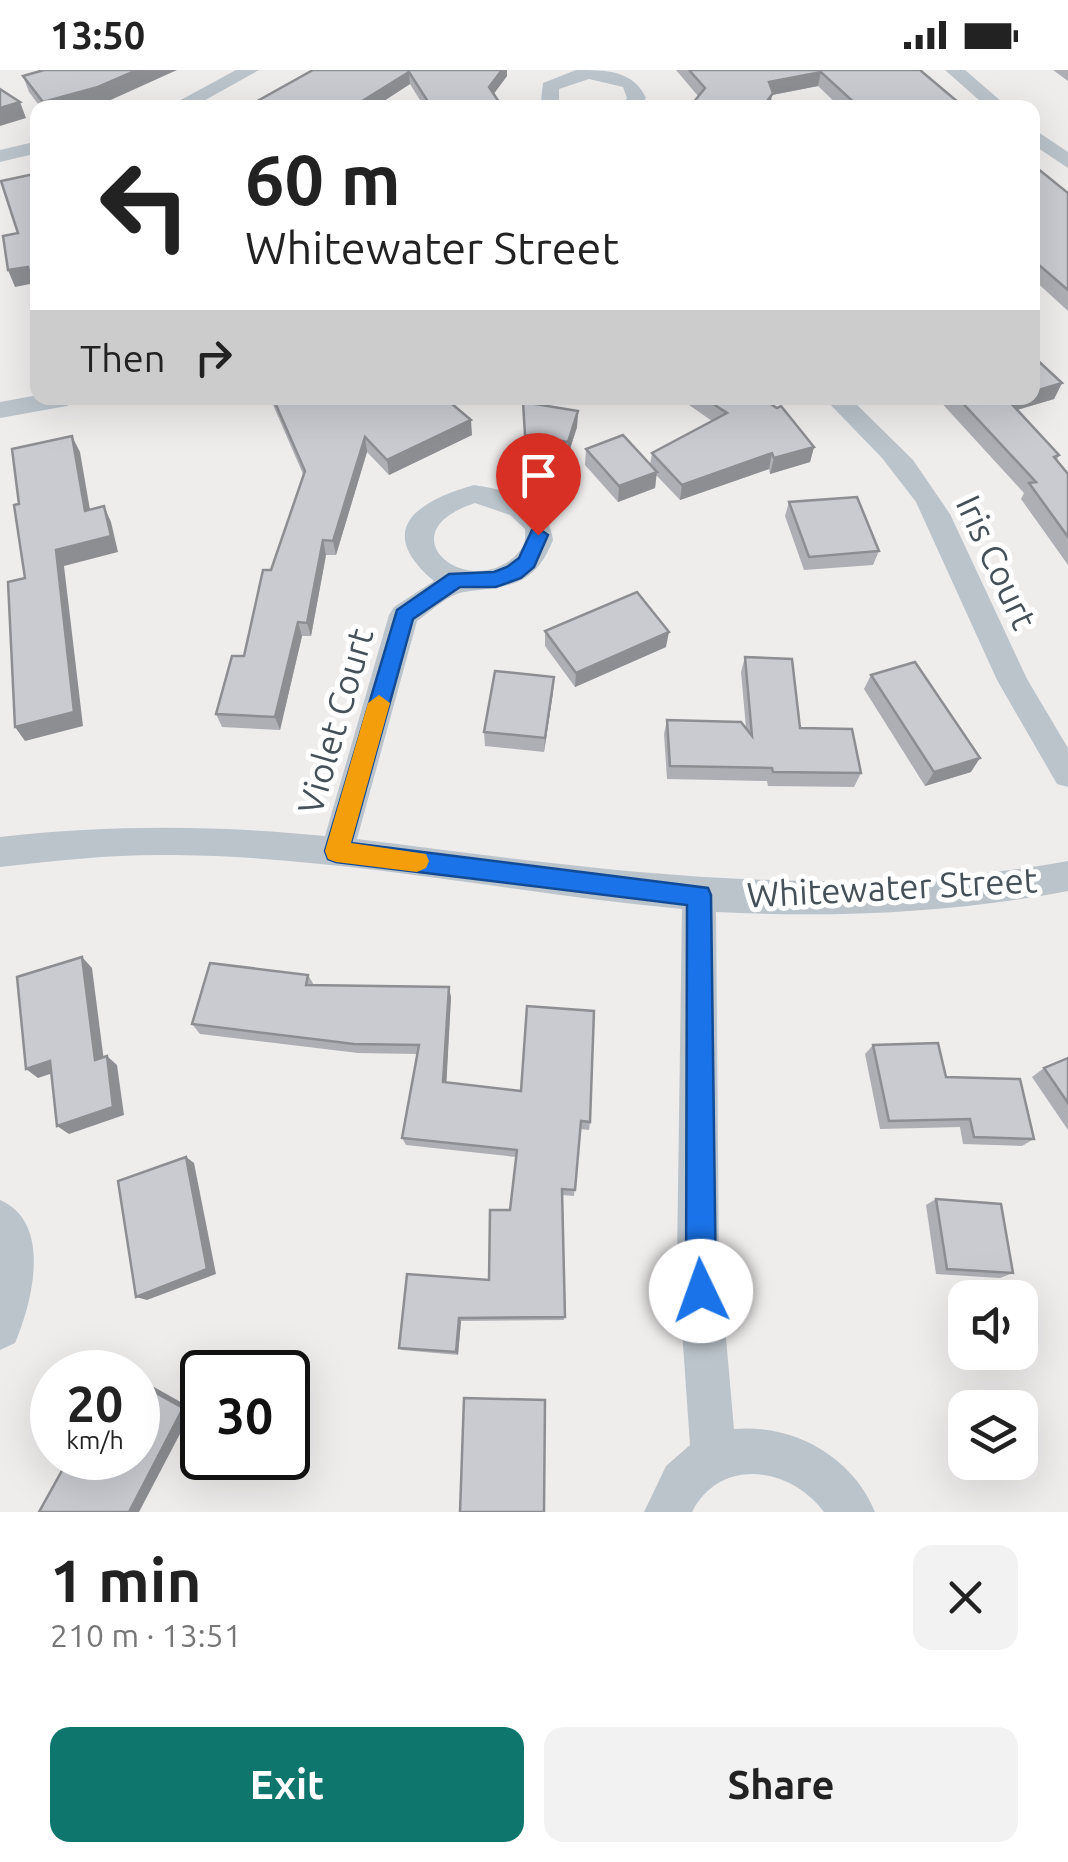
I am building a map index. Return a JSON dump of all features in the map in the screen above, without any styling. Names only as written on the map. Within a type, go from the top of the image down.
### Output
[{"type":"street","points":[[191,100],[250,70]]},
{"type":"street","points":[[954,70],[990,100]]},
{"type":"street","points":[[550,100],[550,87],[566,76],[593,71],[631,84],[635,100]]},
{"type":"street","points":[[1040,139],[1063,154]]},
{"type":"street","points":[[0,156],[30,150]]},
{"type":"street","points":[[0,410],[30,405]]},
{"type":"street","name":"Iris Court","points":[[844,405],[878,435],[927,500],[1012,685],[1068,774]]},
{"type":"street","name":"Violet Court","points":[[336,851],[404,615],[456,580]]},
{"type":"street","name":"Whitewater Street","points":[[0,852],[133,841],[233,842],[699,895],[827,898],[913,894],[1068,876]]},
{"type":"street","points":[[699,895],[698,1258],[714,1458]]},
{"type":"street","points":[[0,1221],[14,1262],[10,1304],[0,1328]]},
{"type":"street","points":[[666,1512],[689,1477],[714,1458],[747,1448],[782,1452],[816,1470],[852,1512]]},
{"type":"building","points":[[44,70],[137,70],[98,87],[50,100],[41,100],[23,76]]},
{"type":"building","points":[[313,70],[502,70],[489,87],[498,100],[427,100],[409,72],[364,100],[259,100]]},
{"type":"building","points":[[689,70],[920,70],[956,100],[851,100],[821,72],[769,82],[773,93],[768,100],[695,100],[705,88]]},
{"type":"building","points":[[0,89],[20,102],[0,108]]},
{"type":"building","points":[[1040,170],[1068,193],[1068,290],[1040,266]]},
{"type":"building","points":[[30,175],[30,271],[28,267],[8,270],[3,236],[18,233],[1,181]]},
{"type":"building","points":[[1040,363],[1062,383],[1040,390]]},
{"type":"building","points":[[276,405],[453,405],[471,420],[387,460],[365,437],[333,541],[323,540],[307,623],[298,622],[275,717],[216,714],[232,656],[244,656],[263,570],[271,570],[305,471]]},
{"type":"building","points":[[523,405],[578,411],[568,442],[525,435]]},
{"type":"building","points":[[715,405],[781,406],[814,447],[774,458],[772,453],[682,485],[652,453],[727,413]]},
{"type":"building","points":[[964,405],[1013,405],[1059,455],[1054,457],[1068,474],[1068,537],[1029,483],[1036,482]]},
{"type":"building","points":[[623,435],[657,472],[619,486],[586,449]]},
{"type":"building","points":[[72,436],[85,511],[104,506],[111,536],[56,550],[74,712],[15,727],[8,582],[25,578],[14,505],[19,504],[12,449]]},
{"type":"building","points":[[857,497],[879,551],[809,557],[789,502]]},
{"type":"building","points":[[637,592],[669,632],[576,673],[545,631]]},
{"type":"building","points":[[745,657],[792,659],[800,728],[852,729],[861,773],[670,766],[667,720],[741,722],[752,736]]},
{"type":"building","points":[[915,662],[980,758],[934,772],[871,675]]},
{"type":"building","points":[[495,671],[554,677],[545,738],[484,732]]},
{"type":"building","points":[[82,957],[95,1060],[107,1056],[113,1107],[57,1126],[50,1061],[26,1069],[17,977]]},
{"type":"building","points":[[210,963],[308,975],[306,985],[449,987],[443,1082],[521,1091],[527,1006],[594,1011],[590,1122],[581,1121],[575,1190],[562,1189],[565,1317],[459,1318],[456,1352],[399,1348],[407,1274],[489,1280],[490,1210],[510,1210],[517,1150],[402,1138],[419,1045],[354,1044],[192,1024]]},
{"type":"building","points":[[938,1043],[946,1077],[1020,1079],[1034,1139],[974,1137],[970,1119],[889,1121],[873,1045]]},
{"type":"building","points":[[1068,1058],[1068,1103],[1044,1068]]},
{"type":"building","points":[[186,1157],[207,1269],[136,1297],[118,1181]]},
{"type":"building","points":[[936,1199],[1001,1204],[1013,1273],[947,1269]]},
{"type":"building","points":[[160,1395],[180,1406],[160,1452]]},
{"type":"building","points":[[464,1398],[545,1400],[544,1512],[460,1512]]},
{"type":"building","points":[[57,1480],[146,1480],[129,1512],[39,1512]]},
{"type":"slow traffic","points":[[379,703],[336,851],[417,861]]},
{"type":"route","points":[[538,535],[528,562],[514,572],[496,580],[456,580],[404,615],[336,851],[699,895],[701,1291]]}]
